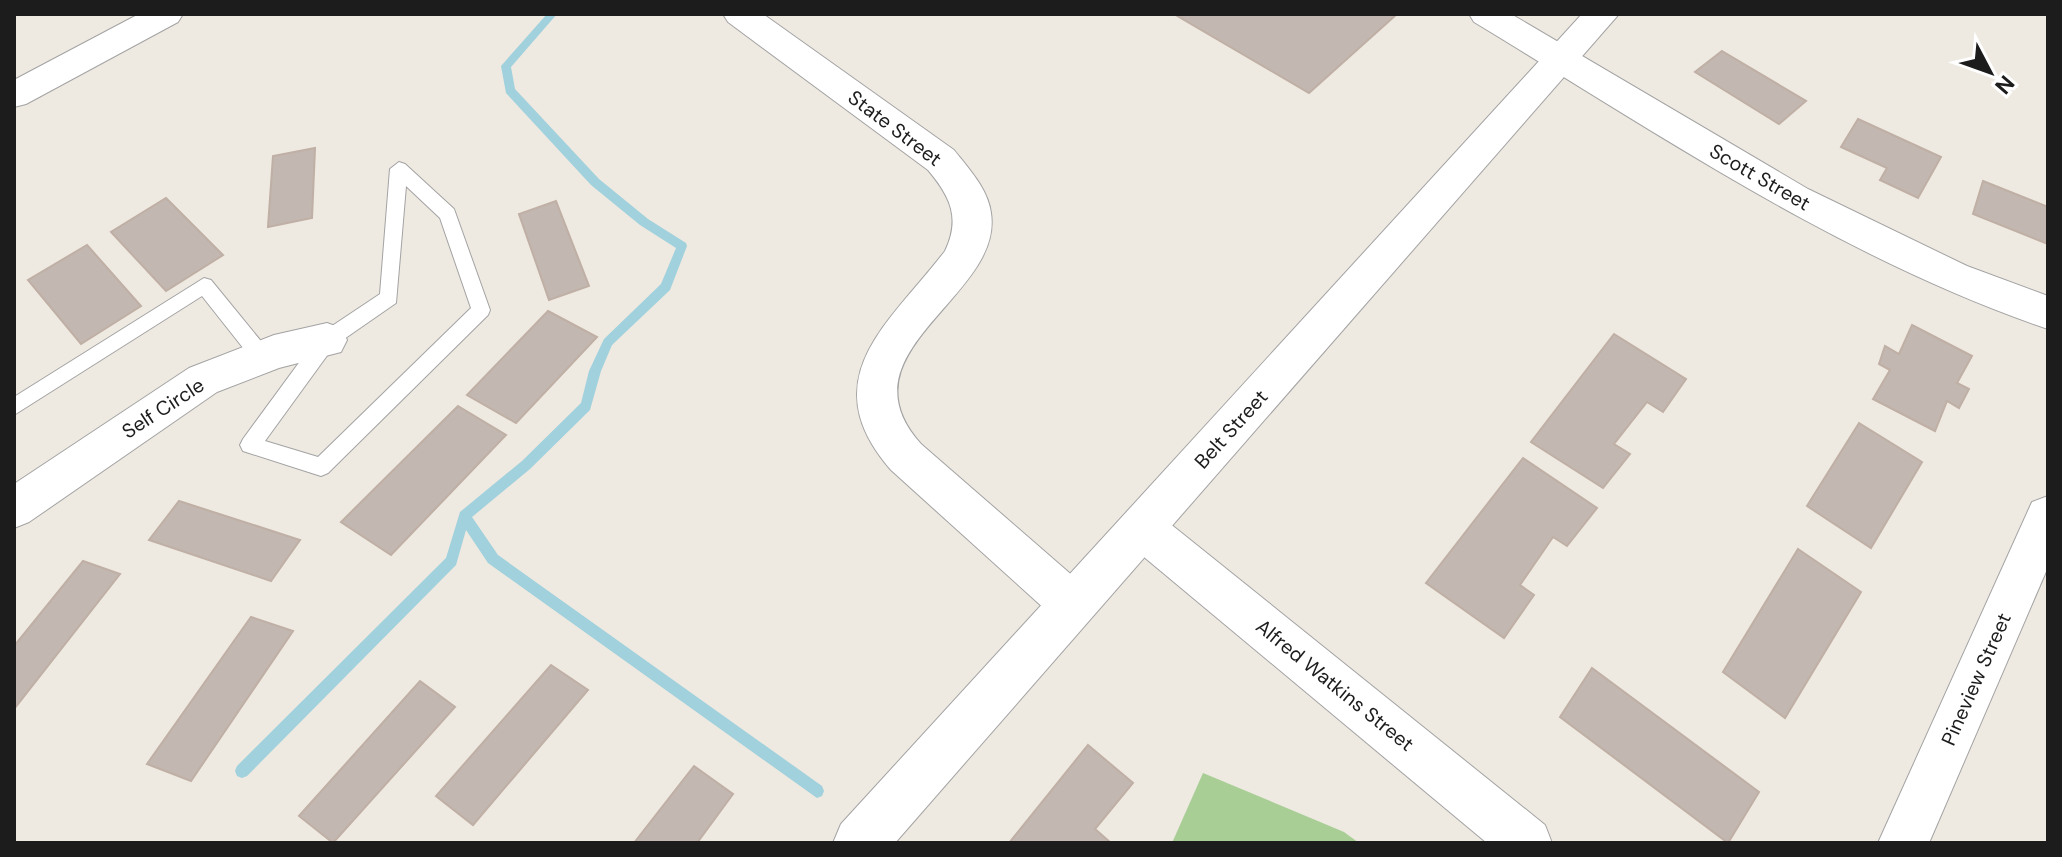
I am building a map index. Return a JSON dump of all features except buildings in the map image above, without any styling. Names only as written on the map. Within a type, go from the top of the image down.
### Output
[{"type":"street","points":[[14,95],[166,14]]},
{"type":"street","name":"State Street","points":[[740,14],[941,160],[966,191],[972,219],[971,238],[952,273],[898,333],[886,352],[878,374],[879,408],[899,449],[1073,605]]},
{"type":"street","name":"Scott Street","points":[[1486,14],[1795,199],[1953,277],[2048,313]]},
{"type":"street","name":"Belt Street","points":[[860,843],[1602,14]]},
{"type":"street","name":"Self Circle","points":[[14,508],[203,380],[262,357],[327,340]]},
{"type":"street","name":"Alfred Watkins Street","points":[[1142,528],[1527,843]]},
{"type":"street","name":"Pineview Street","points":[[1903,843],[2045,533]]},
{"type":"lane","points":[[399,169],[448,214],[481,310],[321,467],[250,445],[327,340],[389,298],[399,169]]},
{"type":"lane","points":[[14,407],[204,285],[262,357]]},
{"type":"green space","points":[[1203,773],[1344,832],[1359,843],[1172,843]]},
{"type":"waterway","points":[[464,516],[526,465],[586,406],[595,371],[608,342],[666,287],[682,246],[644,222],[595,182],[510,90],[506,66],[552,14]]},
{"type":"waterway","points":[[242,771],[451,561],[464,516]]},
{"type":"waterway","points":[[464,516],[493,559],[817,791]]}]
